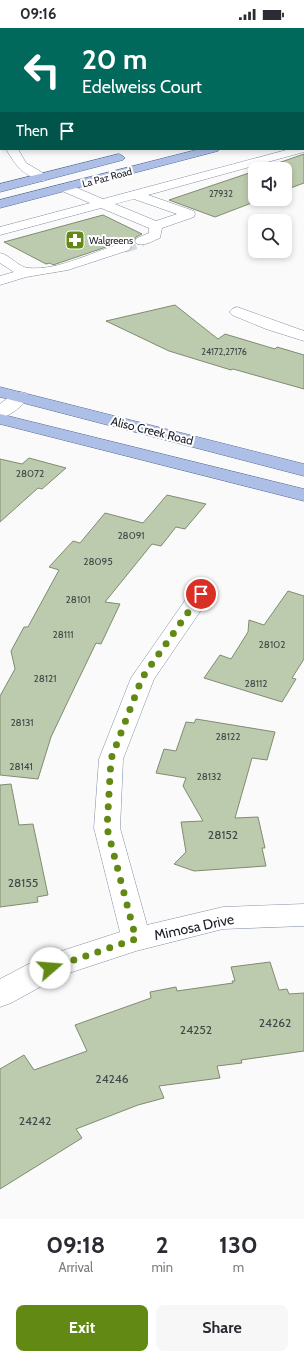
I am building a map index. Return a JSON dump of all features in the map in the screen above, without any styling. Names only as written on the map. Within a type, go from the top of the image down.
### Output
[{"type":"main road","points":[[165,162],[177,152],[186,150]]},
{"type":"main road","name":"La Paz Road","points":[[0,204],[210,150]]},
{"type":"main road","points":[[66,188],[69,183],[80,176],[142,159],[146,155]]},
{"type":"main road","name":"La Paz Road","points":[[0,188],[128,156]]},
{"type":"main road","points":[[0,196],[26,190],[44,177]]},
{"type":"main road","name":"Aliso Creek Road","points":[[0,392],[304,470]]},
{"type":"main road","name":"Aliso Creek Road","points":[[0,419],[304,495]]},
{"type":"street","points":[[13,150],[21,165],[44,177]]},
{"type":"street","points":[[0,231],[299,150]]},
{"type":"street","points":[[66,188],[156,226],[189,214],[136,195]]},
{"type":"street","points":[[142,240],[155,235],[156,226]]},
{"type":"street","points":[[0,281],[25,273],[42,273],[56,270],[124,246]]},
{"type":"street","points":[[0,257],[25,273]]},
{"type":"street","points":[[237,312],[271,326],[304,336]]},
{"type":"street","points":[[0,413],[20,397]]},
{"type":"street","points":[[136,939],[107,828],[111,759],[142,678],[201,594]]},
{"type":"street","name":"Mimosa Drive","points":[[0,994],[50,968],[136,939],[223,918],[304,915]]},
{"type":"building","points":[[304,154],[304,183],[292,187],[292,162],[281,162]]},
{"type":"building","points":[[248,173],[248,204],[215,217],[169,200]]},
{"type":"building","name":"Walgreens","points":[[103,215],[142,234],[136,237],[134,241],[112,245],[53,265],[50,263],[46,264],[4,242]]},
{"type":"building","points":[[175,305],[218,339],[225,334],[275,349],[277,347],[304,355],[304,389],[233,369],[231,370],[169,351],[106,321]]},
{"type":"building","points":[[29,458],[66,468],[42,489],[38,488],[0,522],[0,459],[22,464]]},
{"type":"building","points":[[167,495],[206,504],[185,529],[176,527],[161,546],[152,544],[105,602],[120,604],[101,644],[96,643],[51,737],[38,779],[0,775],[0,696],[15,669],[11,651],[24,627],[28,627],[59,570],[49,567],[73,541],[80,543],[105,513],[143,523]]},
{"type":"building","points":[[288,591],[304,596],[304,659],[292,678],[296,679],[282,702],[204,678],[220,655],[231,659],[248,632],[249,620],[264,625]]},
{"type":"building","points":[[196,719],[275,732],[267,760],[252,758],[235,818],[258,817],[265,848],[262,848],[266,866],[194,871],[174,864],[186,852],[181,822],[203,821],[183,786],[186,778],[156,773],[164,749],[176,751],[186,722],[194,723]]},
{"type":"building","points":[[11,784],[19,825],[33,824],[48,895],[37,897],[38,902],[0,907],[0,785]]},
{"type":"building","points":[[270,962],[279,990],[287,989],[289,994],[304,993],[304,1051],[241,1060],[242,1063],[217,1066],[220,1078],[159,1086],[164,1098],[138,1105],[76,1129],[82,1138],[0,1189],[0,1069],[24,1055],[34,1070],[87,1051],[75,1025],[151,998],[150,992],[176,987],[177,991],[233,983],[232,981],[235,981],[231,967]]},
{"type":"tunnel","points":[[124,247],[142,241]]},
{"type":"place","name":"Walgreens","points":[[75,240]]},
{"type":"route","points":[[50,968],[136,939],[107,828],[111,759],[142,678],[201,594]]}]
